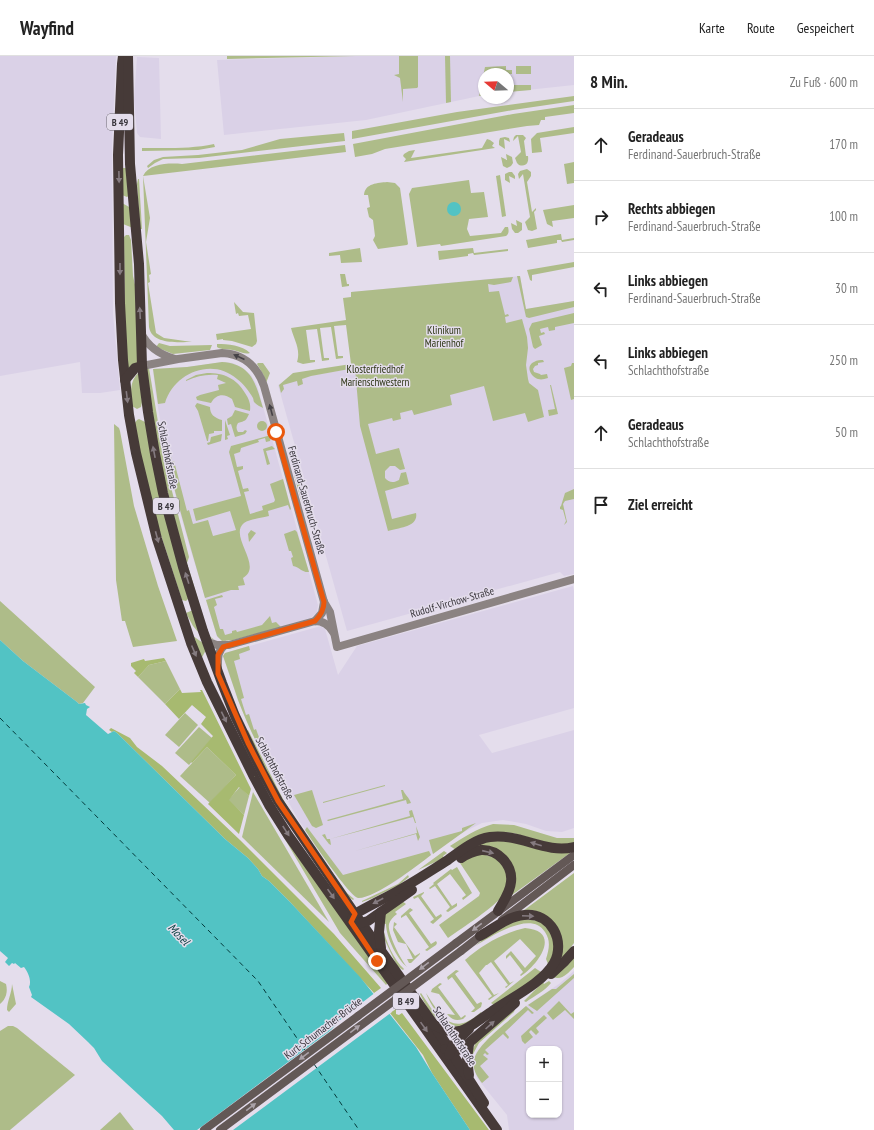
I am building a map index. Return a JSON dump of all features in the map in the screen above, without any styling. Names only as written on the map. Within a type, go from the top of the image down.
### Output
[{"type":"main road","name":"Schlachthofstraße","points":[[123,56],[118,155],[120,303],[125,380],[129,415],[136,453],[157,539],[179,609],[208,682],[269,805],[288,835],[353,918],[362,923],[434,1025],[502,1130]]},
{"type":"main road","name":"Schlachthofstraße","points":[[128,56],[130,169],[137,239],[142,366],[148,412],[163,493],[214,663],[248,743],[278,801],[448,1062],[497,1130]]},
{"type":"main road","points":[[120,230],[133,233],[137,239]]},
{"type":"main road","points":[[125,380],[135,368],[142,366]]},
{"type":"main road","points":[[129,415],[148,412]]},
{"type":"main road","points":[[179,609],[195,603]]},
{"type":"main road","points":[[183,620],[196,636],[208,642]]},
{"type":"main road","points":[[208,682],[214,663]]},
{"type":"main road","points":[[353,918],[462,850],[488,837],[502,836],[516,838],[552,848],[565,849],[574,847]]},
{"type":"main road","points":[[362,923],[368,921],[463,856],[481,850],[488,851],[499,856],[507,864],[510,873],[510,888],[498,911]]},
{"type":"main road","name":"Kurt-Schumacher-Brücke","points":[[204,1130],[574,855]]},
{"type":"main road","name":"Kurt-Schumacher-Brücke","points":[[220,1130],[574,865]]},
{"type":"main road","points":[[381,912],[379,932],[381,950]]},
{"type":"main road","points":[[480,936],[509,920],[520,916],[530,915],[540,917],[550,924],[558,937],[558,952],[554,968]]},
{"type":"main road","points":[[435,1042],[450,1050],[459,1050],[469,1044],[574,951]]},
{"type":"main road","points":[[448,1062],[450,1050],[455,1042],[473,1025],[541,980]]},
{"type":"main road","points":[[434,1025],[455,1032],[473,1025]]},
{"type":"main road","points":[[469,1044],[467,1059],[470,1079]]},
{"type":"street","name":"Ferdinand-Sauerbruch-Straße","points":[[141,333],[150,345],[160,354],[178,359]]},
{"type":"street","name":"Ferdinand-Sauerbruch-Straße","points":[[142,366],[222,353],[245,360],[253,366],[258,374],[268,400],[324,602],[330,612],[337,647]]},
{"type":"street","name":"Rudolf-Virchow-Straße","points":[[337,647],[574,579]]},
{"type":"street","points":[[315,621],[322,613],[324,602]]},
{"type":"street","points":[[218,674],[218,655],[221,649],[225,646],[315,621],[326,623],[330,626],[333,633]]},
{"type":"street","points":[[208,642],[225,646]]},
{"type":"shaded area","points":[[0,56],[116,56],[112,145],[113,314],[120,390],[100,393],[82,393],[80,362],[0,376]]},
{"type":"shaded area","points":[[356,56],[574,56],[574,85],[514,91],[514,68],[478,68],[478,96],[366,120],[224,135],[217,60]]},
{"type":"shaded area","points":[[137,57],[159,58],[161,139],[140,137],[137,133],[134,100]]},
{"type":"shaded area","points":[[520,276],[526,309],[574,301],[574,574],[564,576],[560,572],[347,631],[278,385],[297,378],[355,368],[351,292]]},
{"type":"shaded area","points":[[222,362],[233,363],[243,368],[251,375],[257,385],[318,605],[317,612],[311,618],[233,640],[218,638],[217,636],[190,548],[177,502],[164,442],[153,369],[187,367]]},
{"type":"shaded area","points":[[573,586],[574,708],[479,735],[492,753],[574,730],[574,828],[562,832],[546,831],[526,824],[503,820],[482,823],[452,839],[395,882],[364,897],[355,897],[299,821],[272,773],[252,733],[238,700],[223,656],[225,653],[321,626],[325,629],[338,675],[357,646]]},
{"type":"shaded area","points":[[574,971],[574,1130],[509,1130],[507,1115],[477,1078],[474,1060],[476,1053],[482,1045],[526,1006],[559,984]]},
{"type":"green space","points":[[227,56],[356,56],[227,59]]},
{"type":"green space","points":[[399,56],[418,56],[418,87],[403,89],[403,102],[400,78],[394,75],[399,74]]},
{"type":"green space","points":[[445,56],[450,56],[451,102],[446,103]]},
{"type":"green space","points":[[506,66],[506,68],[485,68]]},
{"type":"green space","points":[[516,66],[531,66],[531,74],[516,74]]},
{"type":"green space","points":[[514,85],[531,85],[531,90],[514,91]]},
{"type":"green space","points":[[574,96],[574,101],[513,110],[352,139],[352,131],[457,112]]},
{"type":"green space","points":[[574,105],[574,113],[545,117],[545,120],[541,120],[539,125],[385,149],[372,154],[355,157],[353,144],[513,114]]},
{"type":"green space","points":[[574,127],[574,133],[540,138],[542,152],[532,153],[531,139],[537,133]]},
{"type":"green space","points":[[344,133],[345,141],[199,158],[163,159],[148,168],[147,166],[154,160],[163,157],[242,150],[280,139]]},
{"type":"green space","points":[[516,135],[523,135],[526,138],[524,141],[528,161],[524,165],[519,165],[515,158],[521,152],[518,136],[513,141]]},
{"type":"green space","points":[[500,138],[509,138],[510,142],[504,139],[505,149],[499,145],[499,141]]},
{"type":"green space","points":[[487,139],[494,143],[492,146],[495,148],[404,162],[406,159],[403,156],[409,151],[415,150],[411,158],[482,148]]},
{"type":"green space","points":[[214,144],[215,147],[198,150],[142,151],[142,148],[205,146]]},
{"type":"green space","points":[[345,145],[346,152],[143,176],[150,168],[166,164],[182,164]]},
{"type":"green space","points":[[506,154],[512,157],[513,163],[507,168],[503,166],[501,157],[507,160]]},
{"type":"green space","points":[[574,162],[574,183],[567,184],[564,164]]},
{"type":"green space","points":[[122,168],[127,168],[130,195],[127,197],[122,195]]},
{"type":"green space","points":[[527,169],[531,172],[531,176],[527,182],[532,212],[536,208],[534,212],[537,229],[532,231],[528,230],[525,222],[530,217],[523,174],[519,179],[518,174],[520,171]]},
{"type":"green space","points":[[512,172],[515,176],[515,179],[509,176],[510,183],[505,180],[505,174]]},
{"type":"green space","points":[[500,175],[506,216],[502,217],[496,176]]},
{"type":"green space","points":[[143,176],[150,218],[146,242],[151,274],[149,275],[150,282],[148,283],[156,333],[164,338],[192,342],[160,340],[151,333],[149,327]]},
{"type":"green space","points":[[139,179],[142,229],[140,229]]},
{"type":"green space","points":[[469,180],[471,193],[484,192],[488,217],[469,219],[467,229],[470,236],[501,233],[505,227],[508,227],[508,234],[506,236],[441,246],[440,244],[417,247],[409,194],[412,188]]},
{"type":"green space","points":[[387,182],[395,183],[400,188],[408,244],[378,249],[373,240],[375,236],[373,220],[369,217],[367,208],[370,207],[368,195],[364,195],[367,188],[372,184]]},
{"type":"green space","points":[[122,203],[131,208],[133,228],[123,224]]},
{"type":"green space","points":[[574,205],[574,218],[552,221],[553,227],[547,224],[543,210]]},
{"type":"green space","points":[[516,220],[522,223],[522,230],[518,233],[515,233],[512,229],[511,223],[517,226]]},
{"type":"green space","points":[[561,234],[562,240],[574,238],[574,240],[562,242],[561,240],[557,240],[557,243],[528,248],[526,240]]},
{"type":"green space","points":[[129,235],[131,240],[133,276],[136,289],[138,362],[127,370],[124,237]]},
{"type":"green space","points":[[360,248],[362,262],[341,263],[340,255],[329,256],[329,253]]},
{"type":"green space","points":[[473,248],[474,253],[508,249],[508,251],[474,255],[473,253],[468,254],[468,256],[439,260],[438,251]]},
{"type":"green space","points":[[574,262],[574,267],[532,275],[532,281],[530,280],[527,270]]},
{"type":"green space","points":[[340,274],[345,274],[347,284],[349,284],[349,286],[342,287]]},
{"type":"green space","points":[[517,276],[520,276],[526,309],[574,301],[574,307],[529,318],[526,317]]},
{"type":"green space","name":"Klinikum Marienhof","points":[[513,277],[511,282],[494,285],[488,284],[489,292],[499,291],[505,315],[508,314],[509,316],[505,317],[506,323],[522,319],[527,337],[528,348],[526,365],[528,379],[529,383],[538,390],[544,417],[528,422],[525,413],[493,421],[484,386],[450,395],[452,405],[414,415],[412,410],[400,413],[401,419],[393,421],[392,418],[368,424],[376,454],[399,448],[405,469],[400,470],[395,466],[390,466],[385,471],[385,478],[390,482],[395,482],[399,480],[401,473],[406,472],[409,484],[385,491],[392,519],[416,513],[416,518],[411,524],[402,528],[388,531],[360,426],[355,368],[311,376],[302,379],[303,384],[298,386],[297,381],[283,385],[284,389],[281,393],[279,385],[293,373],[351,364],[346,325],[334,326],[338,356],[343,356],[343,358],[336,359],[331,327],[320,328],[324,358],[329,358],[329,360],[322,361],[317,329],[306,330],[310,360],[315,360],[315,362],[303,364],[297,362],[298,349],[291,328],[346,320],[343,298],[351,297],[351,292]]},
{"type":"green space","points":[[234,302],[243,312],[254,313],[257,341],[252,347],[223,339],[217,340],[216,334],[251,329],[248,315],[239,316],[238,313],[236,314]]},
{"type":"green space","points":[[574,313],[574,323],[555,327],[555,330],[549,331],[548,327],[540,329],[541,333],[544,332],[545,334],[539,336],[542,345],[535,349],[533,347],[529,329],[532,323]]},
{"type":"green space","points":[[159,343],[170,346],[212,345],[210,350],[173,354],[156,347]]},
{"type":"green space","points":[[217,344],[243,348],[250,353],[246,354],[233,350],[220,349],[217,347]]},
{"type":"green space","points":[[543,360],[544,362],[538,363],[538,365],[533,369],[534,372],[541,375],[547,374],[548,378],[535,378],[531,374],[529,369],[530,366],[535,361]]},
{"type":"green space","points":[[222,362],[240,367],[246,371],[255,383],[263,408],[254,402],[244,385],[227,372],[216,369],[206,369],[185,376],[170,392],[165,403],[158,404],[153,369],[187,367]]},
{"type":"green space","points":[[263,363],[270,373],[266,383],[257,364]]},
{"type":"green space","points":[[572,363],[574,363],[574,399],[571,400],[564,368],[571,366]]},
{"type":"green space","points":[[146,368],[149,368],[165,464],[189,557],[187,563],[203,617],[186,563],[158,454]]},
{"type":"green space","points":[[139,372],[142,402],[141,407],[137,409],[132,406],[131,392],[132,383]]},
{"type":"green space","points":[[207,373],[224,375],[234,380],[249,399],[250,411],[235,407],[232,399],[223,395],[215,398],[211,403],[197,400],[196,397],[219,390],[218,385],[226,383],[217,379],[218,375],[202,376],[186,381],[196,375]]},
{"type":"green space","points":[[550,385],[558,414],[549,416],[548,410],[555,409]]},
{"type":"green space","points":[[197,403],[210,407],[213,415],[222,420],[222,431],[214,431],[214,433],[209,434],[208,441],[195,406]]},
{"type":"green space","points":[[235,410],[249,414],[244,421],[238,423],[237,426],[238,432],[243,432],[245,430],[247,431],[245,434],[235,437],[231,424],[228,425],[227,419],[232,416]]},
{"type":"green space","points":[[139,419],[145,422],[189,598],[186,601],[182,600],[148,495],[134,424]]},
{"type":"green space","points":[[225,420],[230,435],[227,436],[228,439],[225,440]]},
{"type":"green space","points":[[260,421],[264,421],[266,422],[266,430],[260,431],[257,428],[257,424]]},
{"type":"green space","points":[[114,424],[120,431],[134,506],[158,586],[177,641],[133,647],[125,621],[122,621],[116,580]]},
{"type":"green space","points":[[161,424],[163,424],[187,511],[189,510],[193,524],[208,520],[213,536],[236,530],[230,511],[196,521],[193,509],[241,496],[229,452],[231,446],[271,435],[270,441],[266,442],[265,438],[258,440],[259,442],[241,448],[240,452],[234,454],[237,467],[243,466],[243,469],[238,471],[243,489],[248,488],[249,491],[244,492],[250,514],[263,510],[262,506],[274,502],[275,500],[270,484],[283,479],[291,509],[290,510],[288,505],[268,511],[269,516],[244,523],[240,529],[242,543],[250,566],[248,573],[243,578],[245,585],[238,586],[239,590],[231,590],[205,598],[169,468]]},
{"type":"green space","points":[[222,434],[221,441],[208,445],[207,443],[210,442],[211,437]]},
{"type":"green space","points":[[272,446],[275,449],[266,451],[270,464],[267,465],[263,449]]},
{"type":"green space","points":[[299,474],[307,500],[303,501],[301,500],[294,475]]},
{"type":"green space","points":[[574,489],[574,499],[565,501],[563,504],[567,522],[564,525],[566,521],[563,510],[560,509],[560,507],[565,493]]},
{"type":"green space","points":[[251,530],[256,533],[249,542],[248,534]]},
{"type":"green space","points":[[295,530],[297,532],[309,572],[305,572],[293,566],[291,558],[293,557],[291,551],[289,551],[284,534]]},
{"type":"green space","points":[[222,595],[223,597],[215,599],[217,605],[214,607],[220,629],[223,629],[225,635],[232,633],[232,631],[236,630],[237,632],[262,625],[270,616],[272,623],[276,622],[281,627],[233,640],[222,641],[217,636],[206,600]]},
{"type":"green space","points":[[0,601],[95,687],[83,703],[79,704],[23,661],[0,640]]},
{"type":"green space","points":[[193,610],[199,633],[193,626],[186,613]]},
{"type":"green space","points":[[193,636],[203,643],[206,650],[201,659]]},
{"type":"green space","points":[[249,646],[250,650],[239,654],[240,659],[234,661],[244,698],[241,699],[246,715],[249,714],[254,730],[256,729],[269,764],[273,763],[278,783],[248,725],[223,656],[225,653]]},
{"type":"green space","points":[[164,658],[166,661],[149,665],[138,677],[134,673],[136,671],[131,666],[131,663],[144,659],[145,661]]},
{"type":"green space","points":[[166,661],[180,689],[165,704],[138,677],[149,665]]},
{"type":"green space","points":[[180,689],[182,693],[201,692],[200,690],[202,690],[251,789],[249,796],[239,787],[229,800],[244,815],[239,834],[208,804],[236,775],[207,747],[192,763],[191,762],[213,736],[201,724],[206,717],[192,705],[179,719],[165,704]]},
{"type":"green space","points":[[206,691],[233,742],[388,983],[386,985],[340,933],[256,790]]},
{"type":"green space","points":[[185,713],[198,725],[179,747],[165,735]]},
{"type":"green space","points":[[199,727],[212,738],[189,765],[175,753]]},
{"type":"green space","points":[[111,728],[130,738],[137,747],[162,766],[240,840],[334,934],[381,988],[374,993],[290,902],[262,876],[248,858],[225,839],[117,733],[109,730]]},
{"type":"green space","points":[[248,730],[283,799],[298,824],[347,893],[354,899],[353,900],[341,887],[297,824],[277,791],[250,739]]},
{"type":"green space","points":[[207,747],[236,775],[210,803],[180,776]]},
{"type":"green space","points":[[283,783],[286,798],[279,786],[278,784]]},
{"type":"green space","points":[[385,786],[323,803],[323,802]]},
{"type":"green space","points":[[240,787],[249,796],[244,815],[228,800]]},
{"type":"green space","points":[[312,790],[323,825],[316,828],[312,826],[294,795]]},
{"type":"green space","points":[[401,790],[403,790],[411,803],[407,804],[406,800],[328,821],[327,820],[403,799]]},
{"type":"green space","points":[[253,792],[329,922],[242,837]]},
{"type":"green space","points":[[412,810],[416,823],[413,817],[330,839],[410,816],[409,811]]},
{"type":"green space","points":[[476,823],[433,854],[429,840],[462,831],[462,828]]},
{"type":"green space","points":[[493,824],[514,825],[557,838],[574,838],[574,844],[560,846],[513,833],[498,832],[456,850],[450,846],[465,836]]},
{"type":"green space","points":[[416,826],[420,837],[418,841],[416,834],[355,851],[417,833]]},
{"type":"green space","points":[[307,827],[343,875],[429,851],[431,855],[384,888],[365,897],[358,898],[339,878],[323,856],[305,830]]},
{"type":"green space","points":[[325,834],[327,839],[330,839],[331,845],[322,835]]},
{"type":"green space","points":[[499,839],[570,853],[512,895],[513,869],[474,847]]},
{"type":"green space","points":[[444,851],[447,853],[443,856],[444,858],[418,870]]},
{"type":"green space","points":[[476,854],[490,856],[498,860],[504,866],[506,871],[506,889],[500,899],[486,911],[448,938],[439,925],[479,896],[480,893],[460,863]]},
{"type":"green space","points":[[457,867],[472,893],[463,900],[462,898],[466,895],[450,874],[437,884],[452,906],[457,903],[457,906],[448,912],[446,911],[450,907],[435,886],[430,889],[429,888],[451,869],[452,870]]},
{"type":"green space","points":[[574,873],[574,943],[559,963],[562,937],[523,911]]},
{"type":"green space","points":[[408,875],[409,877],[399,885],[362,902],[398,884]]},
{"type":"green space","points":[[424,892],[421,896],[436,917],[441,914],[442,916],[433,924],[430,922],[434,919],[418,897],[414,899],[413,897]]},
{"type":"green space","points":[[402,901],[406,904],[395,912],[397,914],[390,921],[389,928],[390,934],[401,959],[407,967],[400,959],[393,947],[386,929],[386,924],[381,923],[384,913]]},
{"type":"green space","points":[[410,908],[413,910],[409,913],[431,944],[436,941],[437,943],[427,951],[425,950],[429,947],[406,915],[401,918],[401,916]]},
{"type":"green space","points":[[518,919],[535,920],[545,924],[548,928],[556,950],[548,964],[546,959],[549,945],[547,935],[539,926],[530,923],[511,927],[475,946],[487,936]]},
{"type":"green space","points":[[394,922],[397,924],[394,927],[415,956],[420,953],[411,963],[409,963],[407,959],[413,959],[406,944],[398,942],[393,930]]},
{"type":"green space","points":[[383,928],[391,950],[397,961],[404,969],[403,970],[397,966],[382,934]]},
{"type":"green space","points":[[525,928],[536,930],[543,935],[545,941],[544,949],[534,964],[521,976],[520,975],[523,972],[510,955],[506,959],[506,956],[511,951],[525,968],[536,956],[520,939],[494,961],[510,983],[514,981],[506,988],[505,987],[508,985],[491,962],[486,965],[479,973],[494,995],[499,993],[489,1000],[488,999],[492,996],[465,960],[478,949],[493,940]]},
{"type":"green space","points":[[574,955],[574,967],[562,977],[553,977]]},
{"type":"green space","points":[[535,968],[541,972],[538,977],[494,1005],[491,1003]]},
{"type":"green space","points":[[456,970],[459,971],[455,974],[477,1004],[482,1003],[481,1007],[474,1012],[471,1012],[475,1008],[452,977],[448,980],[447,977]]},
{"type":"green space","points":[[574,974],[574,978],[537,1011],[528,1005],[552,989],[556,989]]},
{"type":"green space","points":[[0,981],[6,984],[7,990],[5,998],[0,1004]]},
{"type":"green space","points":[[549,981],[551,983],[546,988],[526,1002],[524,1001],[543,982],[544,984]]},
{"type":"green space","points":[[440,983],[442,984],[438,987],[461,1018],[465,1015],[466,1016],[463,1019],[452,1019],[447,1014],[455,1015],[439,994],[431,992],[432,989]]},
{"type":"green space","points":[[12,984],[16,1004],[9,1012],[7,1007]]},
{"type":"green space","points":[[421,993],[437,1017],[450,1028],[439,1021],[432,1014],[423,1000],[420,994]]},
{"type":"green space","points":[[426,993],[443,1017],[456,1024],[463,1023],[481,1013],[462,1028],[450,1024],[440,1015],[432,1005]]},
{"type":"green space","points":[[559,1001],[571,1014],[574,1012],[574,1019],[565,1010],[553,1020],[547,1013]]},
{"type":"green space","points":[[526,1006],[534,1013],[532,1014],[528,1010],[505,1032],[509,1037],[508,1039],[503,1034],[485,1050],[489,1054],[487,1055],[485,1053],[483,1055],[488,1059],[480,1066],[489,1077],[482,1083],[474,1070],[474,1060],[477,1053],[496,1031]]},
{"type":"green space","points":[[396,1009],[396,1014],[399,1015],[402,1013],[489,1130],[470,1130],[432,1073],[423,1055],[390,1013]]},
{"type":"green space","points":[[515,1009],[514,1012],[479,1043],[472,1056],[472,1051],[476,1042]]},
{"type":"green space","points":[[544,1015],[547,1018],[536,1028],[539,1032],[536,1035],[531,1030],[529,1032],[533,1037],[525,1044],[522,1041],[521,1036]]},
{"type":"green space","points":[[8,1026],[17,1028],[75,1075],[10,1130],[0,1130],[0,1031]]},
{"type":"green space","points":[[120,1112],[134,1130],[100,1130]]},
{"type":"water","points":[[454,202],[459,204],[461,209],[459,214],[454,216],[449,214],[447,209],[449,204]]},
{"type":"water","name":"Mosel","points":[[0,640],[23,661],[79,704],[85,703],[90,707],[87,709],[86,715],[108,734],[114,731],[117,733],[225,839],[248,858],[262,876],[290,902],[360,977],[416,1047],[470,1130],[174,1130],[162,1116],[102,1061],[94,1048],[69,1024],[31,997],[32,995],[29,987],[30,979],[24,967],[21,968],[15,963],[12,963],[9,966],[5,962],[8,958],[0,951]]},
{"type":"pier","points":[[376,992],[392,1012],[233,1130],[197,1130],[331,1030],[342,1018]]},
{"type":"ferry route","points":[[0,718],[258,981],[305,1050]]},
{"type":"ferry route","points":[[314,1064],[359,1130]]},
{"type":"route","points":[[276,432],[324,602],[324,607],[320,616],[315,621],[223,647],[218,655],[218,674],[235,716],[278,801],[355,914],[351,922],[377,961]]},
{"type":"park label","name":"Klosterfriedhof Marienschwestern","points":[[375,375]]}]
